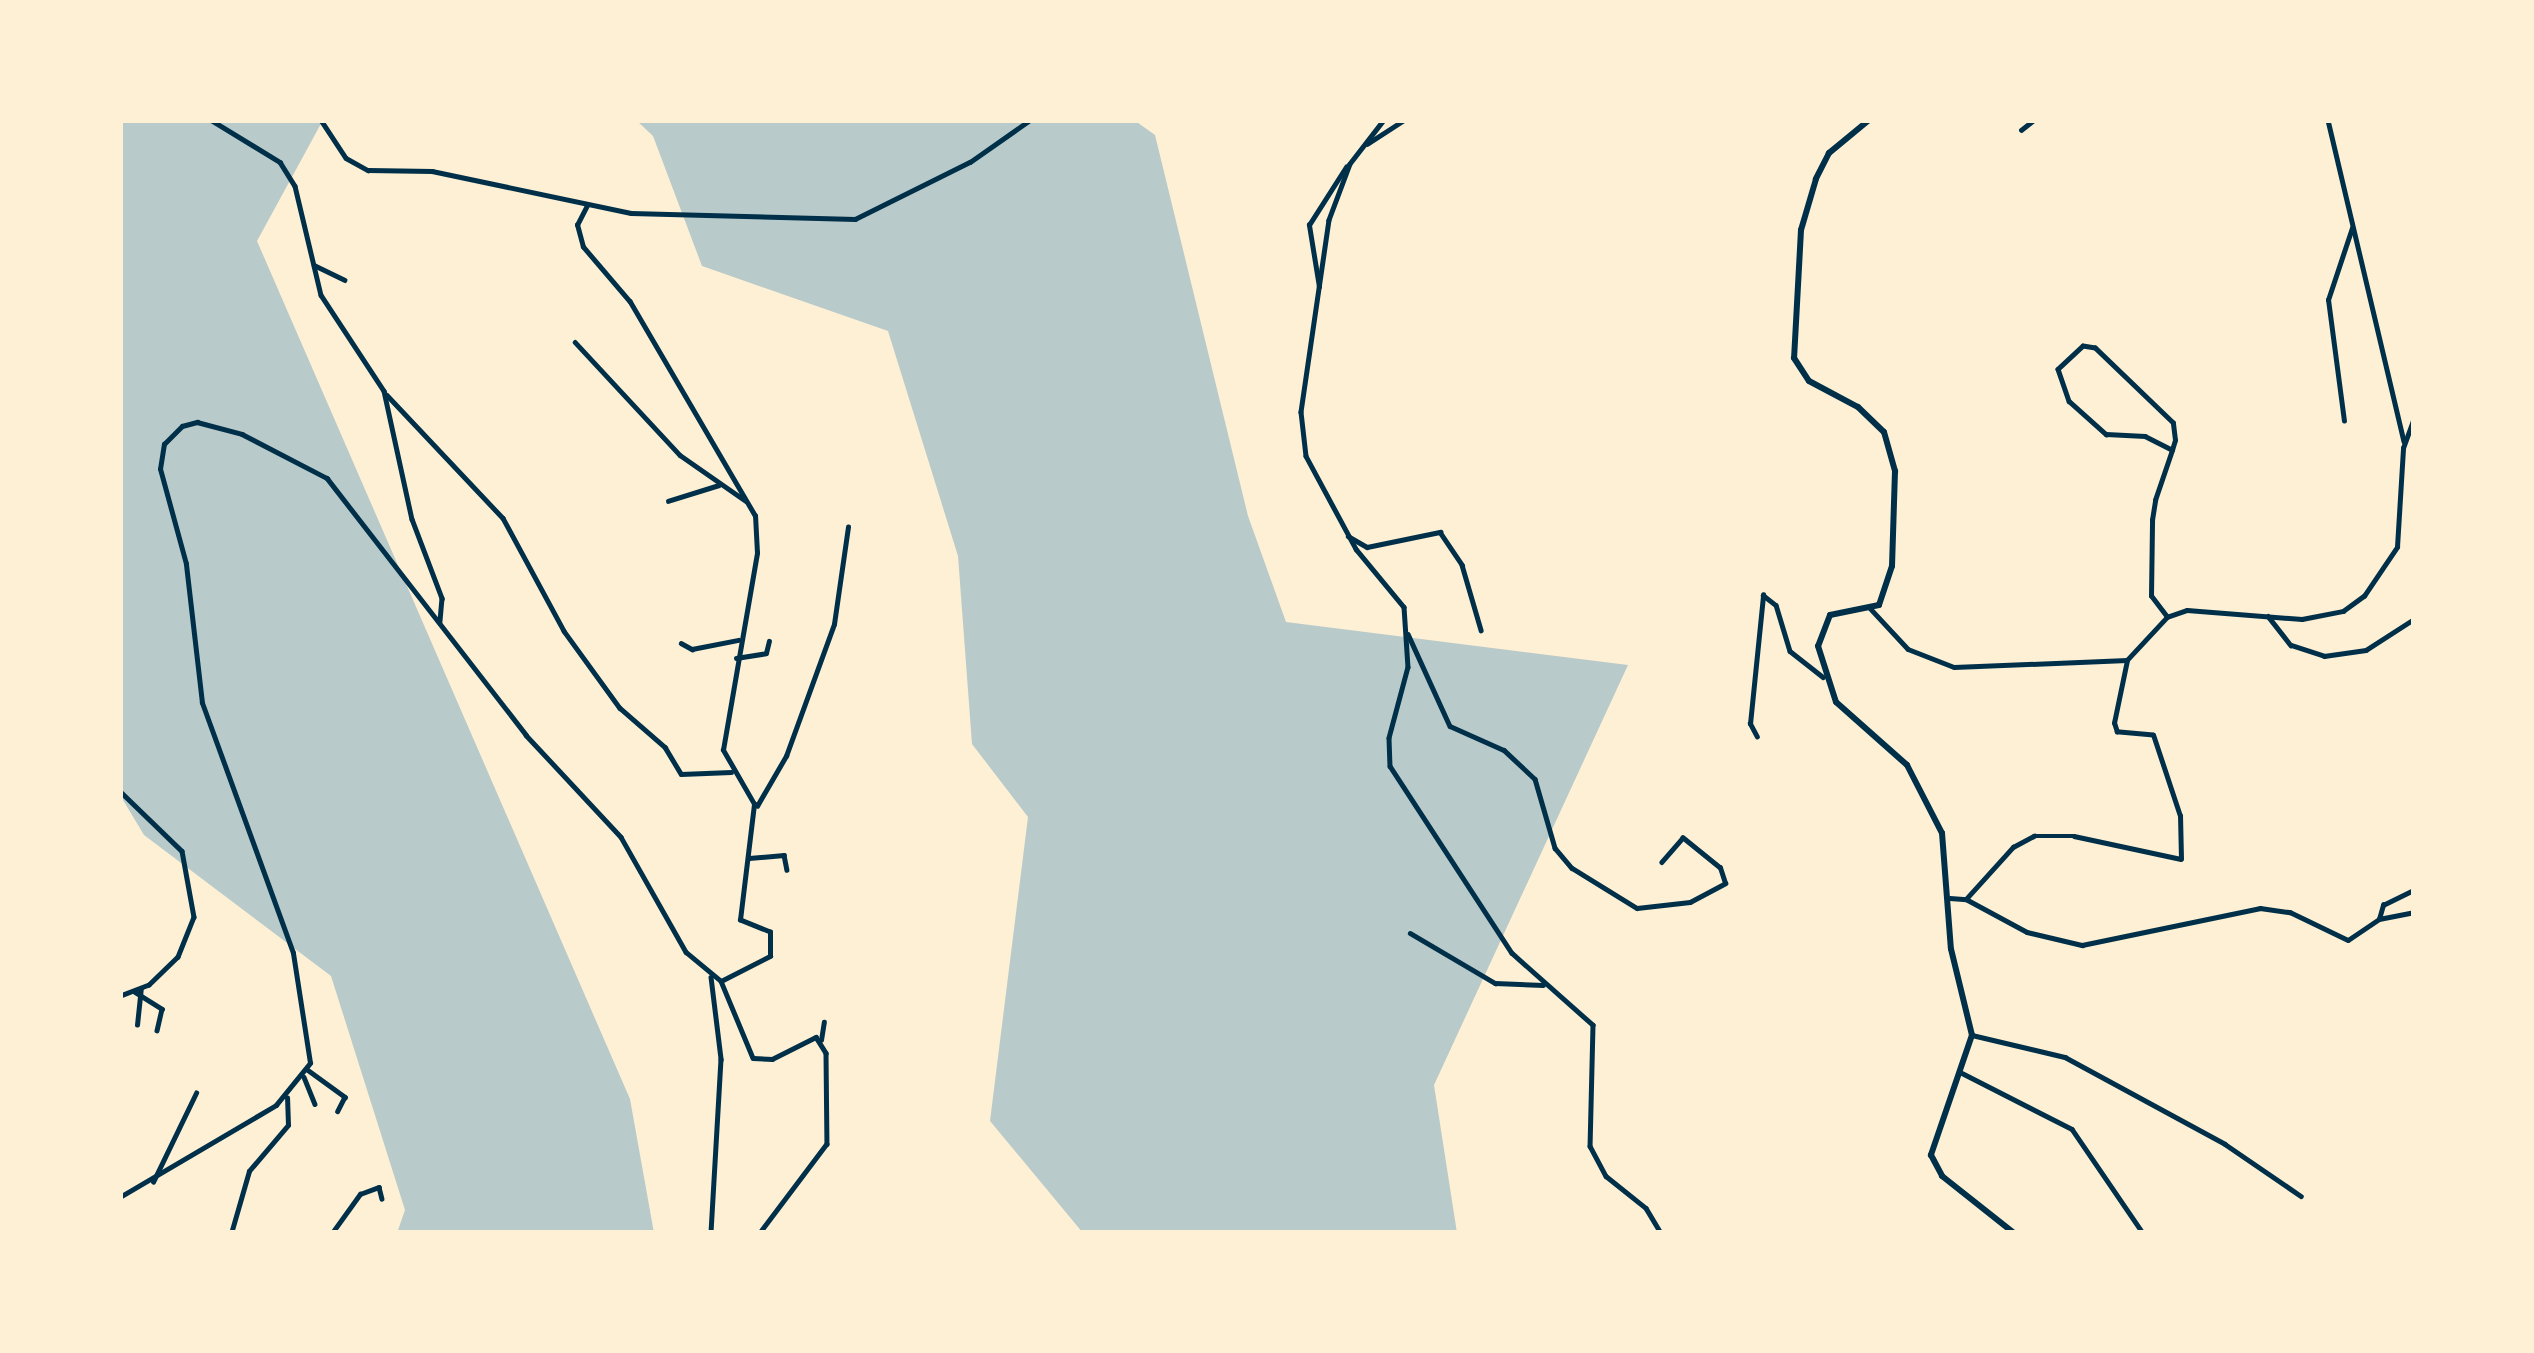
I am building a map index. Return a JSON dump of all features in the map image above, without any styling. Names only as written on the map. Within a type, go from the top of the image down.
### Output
[{"type":"street","points":[[211,120],[288,173],[309,223],[314,265],[334,318],[383,391],[474,479],[587,665],[681,774],[734,772]]},
{"type":"street","points":[[322,120],[346,158],[368,170],[432,171],[522,193],[583,197],[587,205]]},
{"type":"street","points":[[587,205],[648,214],[866,216],[970,162],[1030,120]]},
{"type":"street","points":[[1319,290],[1309,225],[1384,120]]},
{"type":"street","points":[[1363,147],[1404,120]]},
{"type":"street","points":[[1823,677],[1818,641],[1824,620],[1880,605],[1892,566],[1891,449],[1871,416],[1809,381],[1794,358],[1801,230],[1816,179],[1829,153],[1869,120]]},
{"type":"street","points":[[2021,130],[2034,120]]},
{"type":"street","points":[[1966,899],[2013,847],[2034,836],[2074,836],[2181,859],[2180,816],[2153,734],[2117,732],[2114,723],[2127,660],[2167,616],[2205,606],[2268,616],[2343,610],[2378,582],[2403,521],[2404,441],[2328,120]]},
{"type":"street","points":[[1350,164],[1329,220],[1301,425],[1311,472],[1348,536],[1404,607],[1408,634],[1450,726],[1515,756],[1535,779],[1555,848],[1572,868],[1637,908],[1696,900],[1725,883],[1720,868],[1683,838],[1662,862]]},
{"type":"street","points":[[587,205],[577,225],[583,247],[617,284],[688,413],[751,503],[757,553],[723,734],[734,772],[754,811]]},
{"type":"street","points":[[2344,421],[2328,300],[2354,225]]},
{"type":"street","points":[[314,265],[345,280]]},
{"type":"street","points":[[575,342],[658,433],[719,485],[751,503]]},
{"type":"street","points":[[2167,616],[2151,596],[2152,520],[2172,450],[2169,417],[2128,387],[2096,348],[2084,346],[2058,369],[2069,400],[2106,434],[2146,436],[2172,450]]},
{"type":"street","points":[[383,391],[412,519],[442,598],[440,622]]},
{"type":"street","points":[[2404,441],[2414,418]]},
{"type":"street","points":[[315,1104],[306,1073],[293,953],[202,703],[185,563],[160,469],[170,434],[196,422],[217,425],[310,466],[341,493],[526,735],[621,837],[681,946],[721,981],[754,1058],[772,1059],[821,1040]]},
{"type":"street","points":[[668,501],[719,485]]},
{"type":"street","points":[[721,981],[772,950],[770,932],[740,920],[754,811],[786,756],[833,624],[848,527]]},
{"type":"street","points":[[1348,536],[1367,547],[1440,532],[1462,565],[1481,629]]},
{"type":"street","points":[[1757,737],[1750,724],[1762,595],[1776,605],[1790,651],[1823,677],[1845,715],[1918,781],[1945,841],[1951,949],[1972,1035],[1931,1155],[1942,1176],[2014,1233]]},
{"type":"street","points":[[1869,608],[1908,649],[1954,667],[2127,660]]},
{"type":"street","points":[[2268,616],[2291,645],[2324,656],[2366,650],[2414,619]]},
{"type":"street","points":[[1408,634],[1390,766],[1447,842],[1496,930],[1543,985],[1588,1018],[1596,1035],[1594,1160],[1661,1233]]},
{"type":"street","points":[[681,643],[692,649],[739,640]]},
{"type":"street","points":[[736,658],[766,652],[769,641]]},
{"type":"street","points":[[120,791],[182,851],[193,902],[183,949],[138,990],[120,996]]},
{"type":"street","points":[[749,858],[784,855],[788,870]]},
{"type":"street","points":[[2379,919],[2383,905],[2414,890]]},
{"type":"street","points":[[1950,898],[1966,899],[2027,932],[2074,944],[2260,908],[2290,912],[2348,940],[2379,919],[2414,912]]},
{"type":"street","points":[[1410,934],[1496,983],[1543,985]]},
{"type":"street","points":[[711,975],[721,1046],[711,1233]]},
{"type":"street","points":[[137,1025],[142,1000],[138,990]]},
{"type":"street","points":[[142,1000],[162,1009],[157,1030]]},
{"type":"street","points":[[760,1233],[827,1144],[824,1022]]},
{"type":"street","points":[[1972,1035],[2066,1057],[2225,1144],[2301,1196]]},
{"type":"street","points":[[120,1198],[287,1096],[306,1073]]},
{"type":"street","points":[[306,1073],[345,1097],[338,1111]]},
{"type":"street","points":[[1962,1073],[2072,1129],[2143,1233]]},
{"type":"street","points":[[153,1182],[196,1094]]},
{"type":"street","points":[[232,1230],[249,1171],[288,1125],[287,1096]]},
{"type":"street","points":[[332,1233],[360,1194],[379,1187],[382,1199]]},
{"type":"shaded area","points":[[120,120],[323,120],[257,241],[630,1099],[654,1233],[397,1233],[405,1210],[331,976],[144,835],[120,795]]},
{"type":"shaded area","points":[[636,120],[1134,120],[1155,135],[1248,516],[1286,622],[1628,665],[1434,1085],[1457,1233],[1083,1233],[990,1121],[1028,817],[972,744],[958,556],[888,331],[702,266],[653,136]]}]
